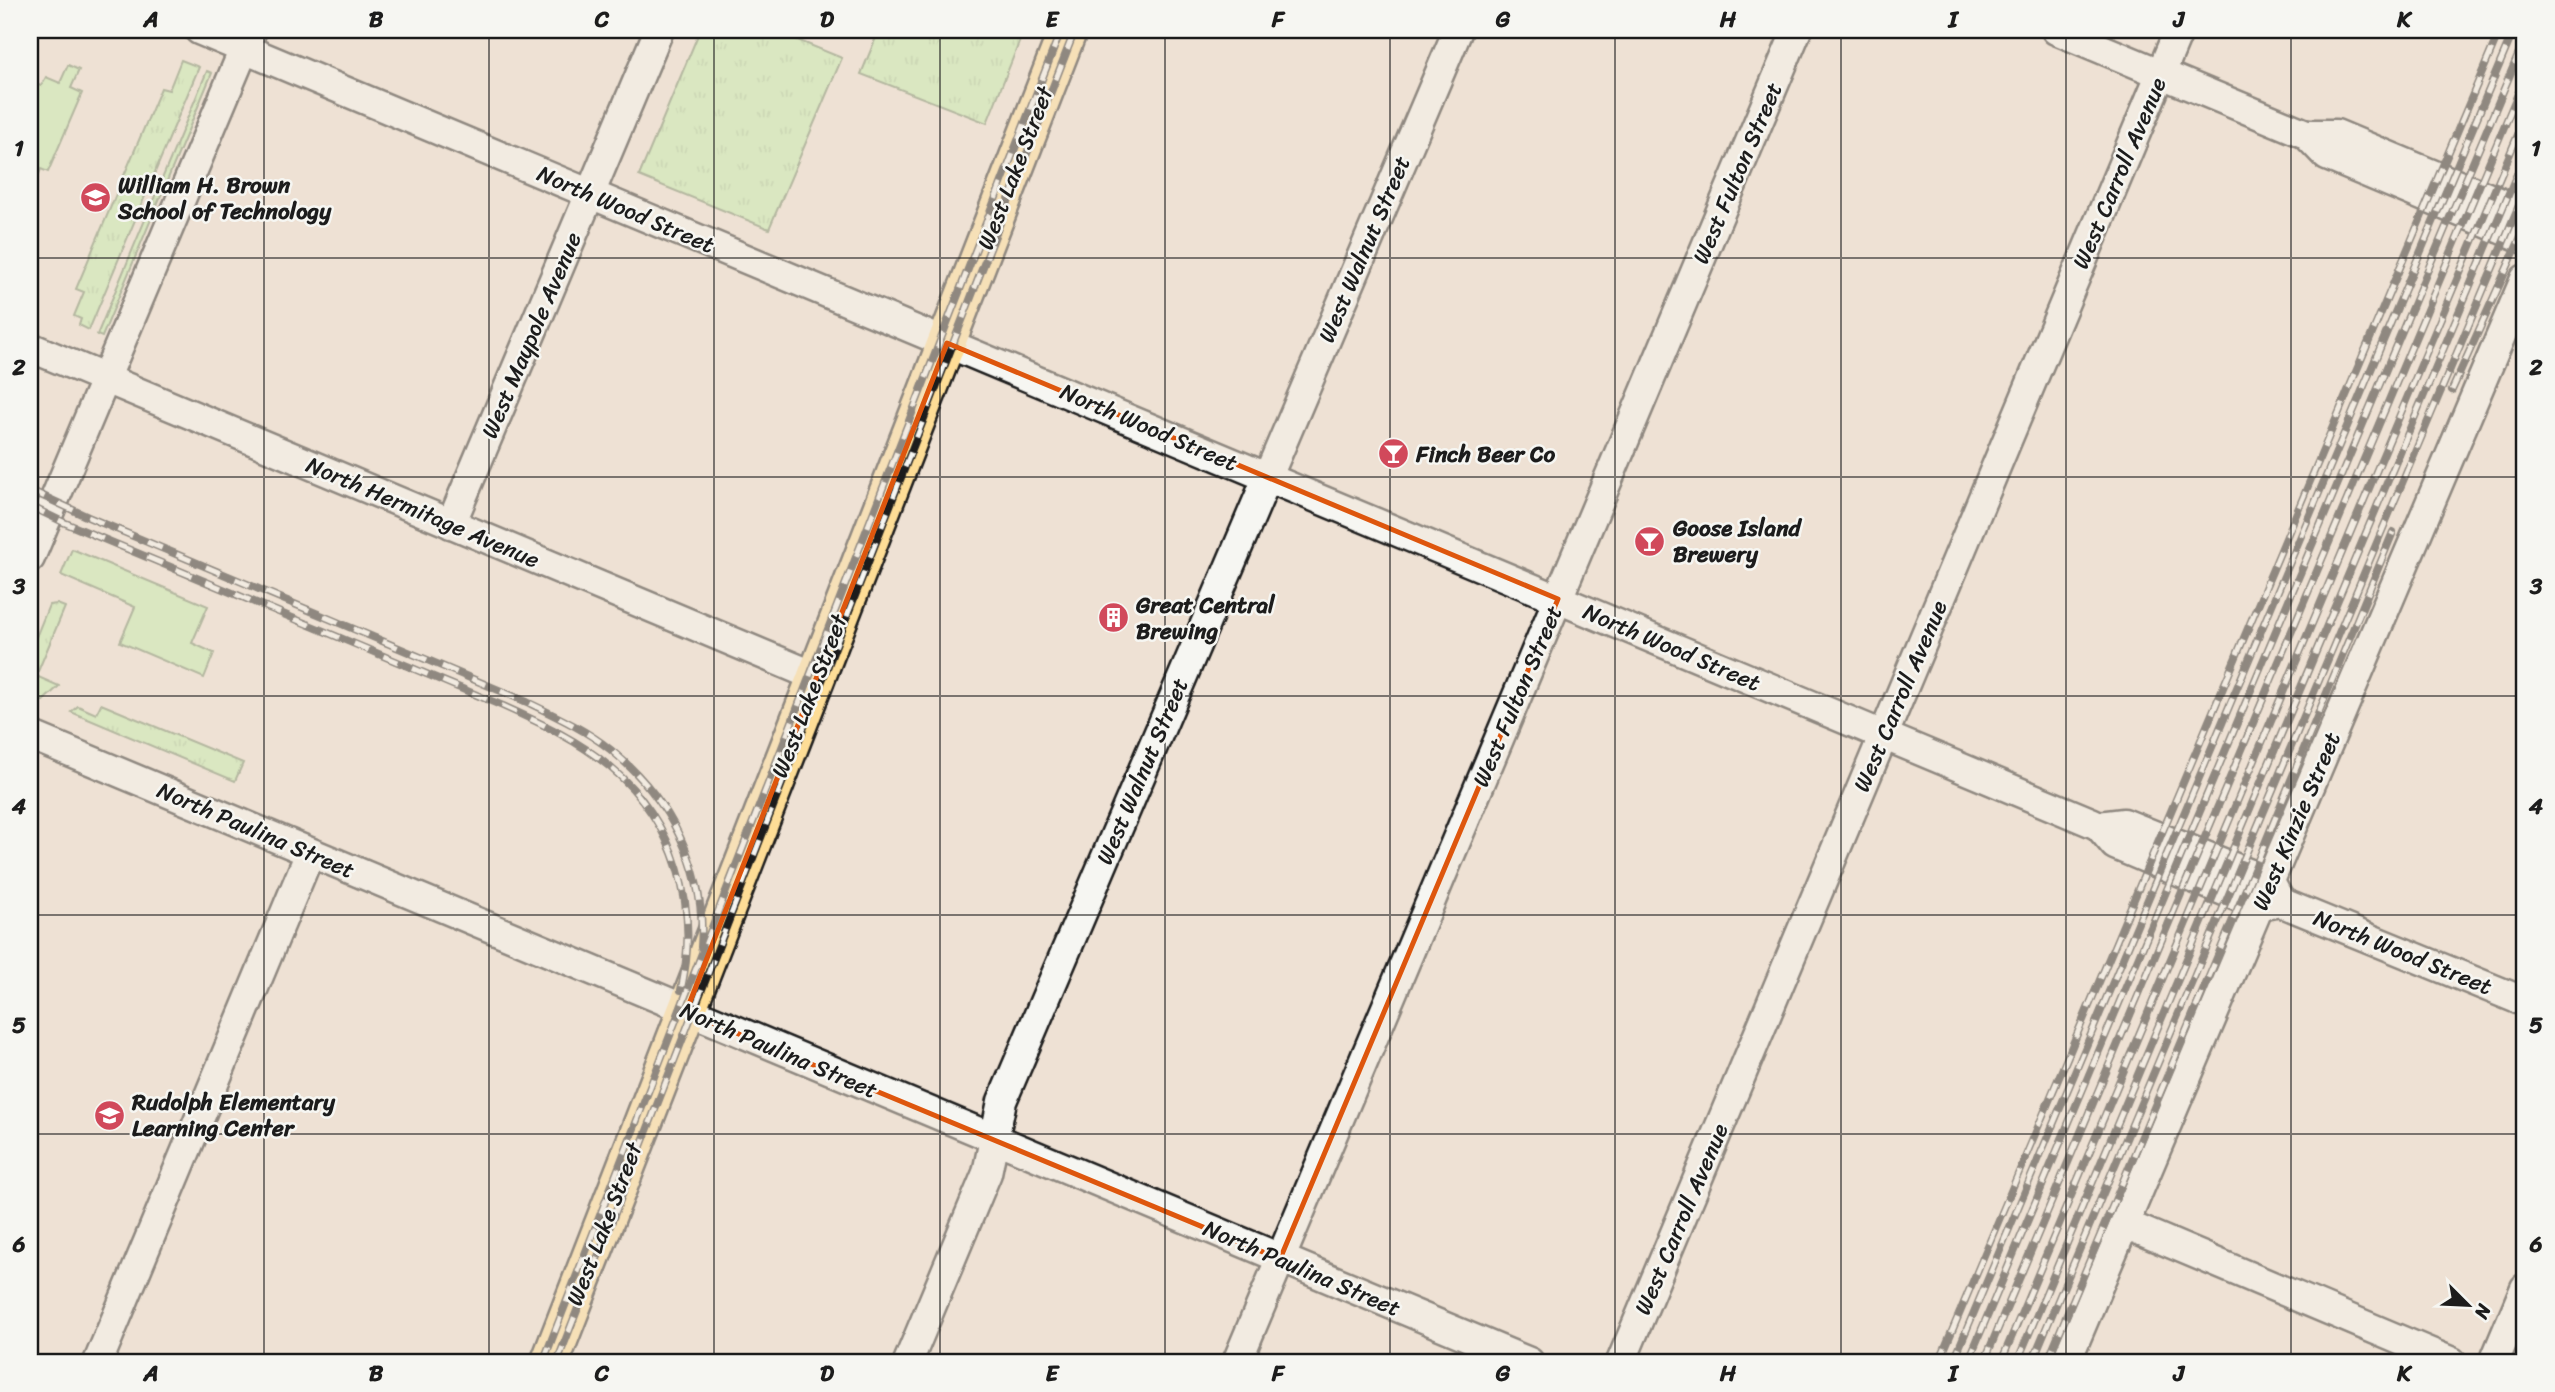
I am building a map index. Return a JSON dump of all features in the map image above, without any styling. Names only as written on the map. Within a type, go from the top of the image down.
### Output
[{"type":"main road","name":"West Lake Street","points":[[550,1362],[1068,30]]},
{"type":"street","name":"North Wood Street","points":[[199,30],[248,39],[590,193],[2099,825],[2124,822],[2270,896],[2525,1002]]},
{"type":"street","name":"West Maypole Avenue","points":[[451,524],[659,30]]},
{"type":"street","name":"West Walnut Street","points":[[908,1362],[987,1173],[1002,1101],[1458,30]]},
{"type":"street","name":"West Fulton Street","points":[[1237,1362],[1797,30]]},
{"type":"street","points":[[2056,30],[2306,135],[2327,156],[2525,239]]},
{"type":"street","name":"West Carroll Avenue","points":[[1620,1362],[2179,30]]},
{"type":"street","points":[[30,558],[248,39]]},
{"type":"street","points":[[2306,135],[2336,134],[2525,212]]},
{"type":"street","name":"West Kinzie Street","points":[[2066,1362],[2270,896],[2525,279]]},
{"type":"street","name":"North Hermitage Avenue","points":[[30,347],[817,677]]},
{"type":"street","name":"North Paulina Street","points":[[30,736],[1529,1362]]},
{"type":"street","points":[[98,1362],[310,853]]},
{"type":"street","points":[[2125,1224],[2452,1362]]},
{"type":"street","points":[[2494,1362],[2525,1288]]},
{"type":"highlighted area","points":[[947,343],[1558,599],[1280,1259],[686,1012]]},
{"type":"green space","points":[[700,30],[773,30],[842,58],[769,229],[639,176]]},
{"type":"green space","points":[[879,30],[1024,30],[987,123],[861,74]]},
{"type":"green space","points":[[181,60],[199,67],[89,330],[79,325],[81,319],[74,316],[84,292],[76,289],[161,88],[169,90]]},
{"type":"green space","points":[[68,65],[79,70],[71,88],[82,93],[48,172],[41,169],[30,195],[30,82],[41,86],[46,77],[60,83]]},
{"type":"green space","points":[[207,71],[212,73],[102,337],[97,335]]},
{"type":"green space","points":[[72,549],[208,606],[192,643],[214,653],[204,678],[120,642],[135,607],[61,575]]},
{"type":"green space","points":[[49,605],[65,607],[36,676],[59,686],[43,701],[30,695],[30,652]]},
{"type":"green space","points":[[101,704],[243,763],[235,781],[71,712],[78,706],[96,714]]},
{"type":"railway","points":[[543,1362],[1061,30]]},
{"type":"railway","points":[[557,1362],[1075,30]]},
{"type":"railway","points":[[1939,1362],[2500,30]]},
{"type":"railway","points":[[1953,1362],[2514,30]]},
{"type":"railway","points":[[1968,1362],[2525,39]]},
{"type":"railway","points":[[1984,1362],[2525,77]]},
{"type":"railway","points":[[2001,1362],[2525,118]]},
{"type":"railway","points":[[2017,1362],[2525,155]]},
{"type":"railway","points":[[2032,1362],[2525,191]]},
{"type":"railway","points":[[2452,390],[2525,228]]},
{"type":"railway","points":[[30,490],[527,702],[601,743],[632,769],[651,790],[680,838],[691,863],[698,890],[701,947]]},
{"type":"railway","points":[[30,506],[503,706],[586,749],[633,789],[652,814],[666,840],[677,868],[684,898],[686,959],[681,990]]},
{"type":"railway","points":[[2047,1362],[2393,532]]},
{"type":"place","name":"William H. Brown School of Technology","points":[[95,198]]},
{"type":"place","name":"Finch Beer Co","points":[[1393,454]]},
{"type":"place","name":"Goose Island Brewery","points":[[1650,541]]},
{"type":"place","name":"Great Central Brewing","points":[[1113,618]]},
{"type":"place","name":"Rudolph Elementary Learning Center","points":[[109,1115]]}]
